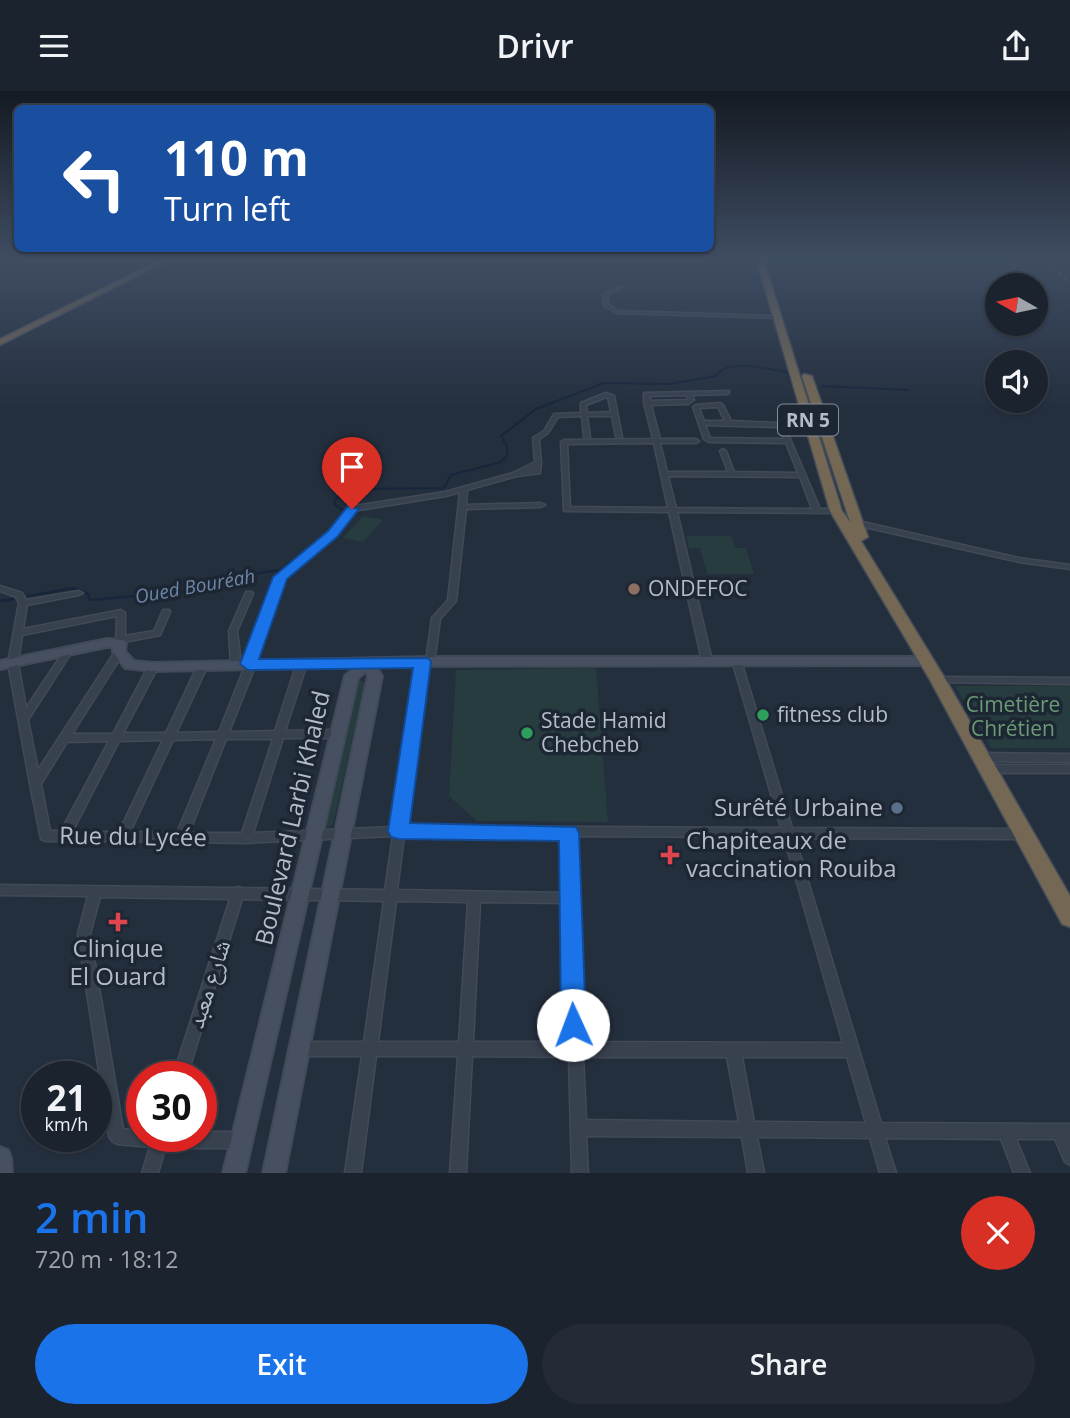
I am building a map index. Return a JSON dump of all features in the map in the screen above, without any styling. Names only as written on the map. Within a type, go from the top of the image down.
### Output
[{"type":"highway","points":[[0,341],[63,308]]},
{"type":"highway","points":[[0,341],[66,308]]},
{"type":"highway","name":"RN 5","points":[[775,308],[824,477],[839,515],[938,680],[1070,917]]},
{"type":"highway","name":"RN 5","points":[[784,308],[839,478],[875,575]]},
{"type":"highway","points":[[824,477],[839,478]]},
{"type":"main road","points":[[6,664],[69,650],[120,645],[130,666],[153,667],[427,662],[927,661]]},
{"type":"main road","points":[[274,1173],[375,676],[368,663]]},
{"type":"main road","name":"Boulevard Larbi Khaled","points":[[234,1173],[352,675],[368,663]]},
{"type":"main road","points":[[0,1158],[1,1173]]},
{"type":"street","points":[[612,308],[617,311],[778,317]]},
{"type":"street","points":[[707,661],[646,393],[727,392]]},
{"type":"street","points":[[587,437],[584,403],[606,395],[611,396],[619,437]]},
{"type":"street","points":[[729,423],[722,406],[698,405],[701,423],[709,440],[788,440]]},
{"type":"street","points":[[181,838],[223,736],[245,664],[281,577],[332,534],[348,512],[464,490],[515,474],[538,472],[536,437],[546,432],[554,417],[614,414]]},
{"type":"street","points":[[701,423],[777,425],[783,428],[817,511]]},
{"type":"street","points":[[696,440],[564,442],[567,509],[817,511],[1019,560],[1070,566]]},
{"type":"street","points":[[723,451],[732,475]]},
{"type":"street","points":[[664,474],[802,475]]},
{"type":"street","points":[[353,1173],[399,831],[436,618],[452,601],[464,490]]},
{"type":"street","points":[[462,507],[541,505]]},
{"type":"street","points":[[0,588],[21,599],[79,593]]},
{"type":"street","points":[[245,664],[233,631],[249,594]]},
{"type":"street","name":"Rue du Lycée","points":[[21,599],[17,633],[6,664],[24,719],[45,836],[246,838],[341,836],[399,831],[1024,834]]},
{"type":"street","points":[[120,645],[157,633],[166,612]]},
{"type":"street","points":[[17,633],[121,613],[120,645],[65,739],[35,784]]},
{"type":"street","points":[[24,719],[69,650]]},
{"type":"street","points":[[737,660],[888,1173]]},
{"type":"street","points":[[246,838],[302,663]]},
{"type":"street","points":[[122,838],[203,665]]},
{"type":"street","points":[[64,837],[153,667]]},
{"type":"street","points":[[938,680],[1070,681]]},
{"type":"street","points":[[65,739],[338,734]]},
{"type":"street","points":[[985,763],[1070,758]]},
{"type":"street","points":[[985,763],[1070,769]]},
{"type":"street","points":[[569,833],[569,898],[580,1173]]},
{"type":"street","points":[[0,890],[300,892],[569,898]]},
{"type":"street","points":[[96,891],[84,934],[117,1136],[126,1136]]},
{"type":"street","name":"شارع معبد","points":[[185,1061],[239,892]]},
{"type":"street","points":[[458,1173],[474,896]]},
{"type":"street","points":[[298,1049],[852,1049]]},
{"type":"street","points":[[733,1049],[756,1173]]},
{"type":"street","points":[[578,1128],[1065,1132],[1070,1157]]},
{"type":"street","points":[[1006,1132],[1022,1173]]},
{"type":"street","points":[[217,1139],[242,1140]]},
{"type":"street","points":[[150,1173],[156,1152]]},
{"type":"green space","points":[[363,516],[383,520],[363,542],[343,538]]},
{"type":"green space","points":[[686,536],[731,536],[736,548],[746,548],[754,574],[707,574],[700,548],[689,548]]},
{"type":"green space","name":"Stade Hamid Chebcheb","points":[[596,668],[608,822],[477,821],[449,796],[456,670]]},
{"type":"green space","points":[[361,680],[365,683],[333,825],[325,827],[356,683]]},
{"type":"green space","name":"Cimetière Chrétien","points":[[955,686],[1070,686],[1070,748],[991,748]]},
{"type":"waterway","name":"Oued Bouréah","points":[[346,512],[334,504],[336,498],[357,489],[444,488],[451,475],[501,462],[507,456],[507,446],[501,436],[536,409],[604,383],[669,384],[716,376],[721,370],[739,366],[787,372],[793,385]]},
{"type":"waterway","name":"Oued Bouréah","points":[[823,386],[908,390]]},
{"type":"waterway","name":"Oued Bouréah","points":[[288,564],[314,547]]},
{"type":"waterway","name":"Oued Bouréah","points":[[28,596],[73,588],[88,594],[90,600],[202,590],[258,573],[281,570],[290,562]]},
{"type":"waterway","name":"Oued Bouréah","points":[[0,601],[13,599]]},
{"type":"place","name":"ONDEFOC","points":[[634,589]]},
{"type":"place","name":"fitness club","points":[[763,715]]},
{"type":"place","name":"Stade Hamid Chebcheb","points":[[527,733]]},
{"type":"place","name":"Surêté Urbaine","points":[[897,808]]},
{"type":"place","name":"Chapiteaux de vaccination Rouiba","points":[[670,855]]},
{"type":"place","name":"Clinique El Ouard","points":[[118,922]]},
{"type":"route","points":[[352,509],[332,534],[281,577],[248,664],[422,662],[399,831],[569,833],[573,1025]]}]
